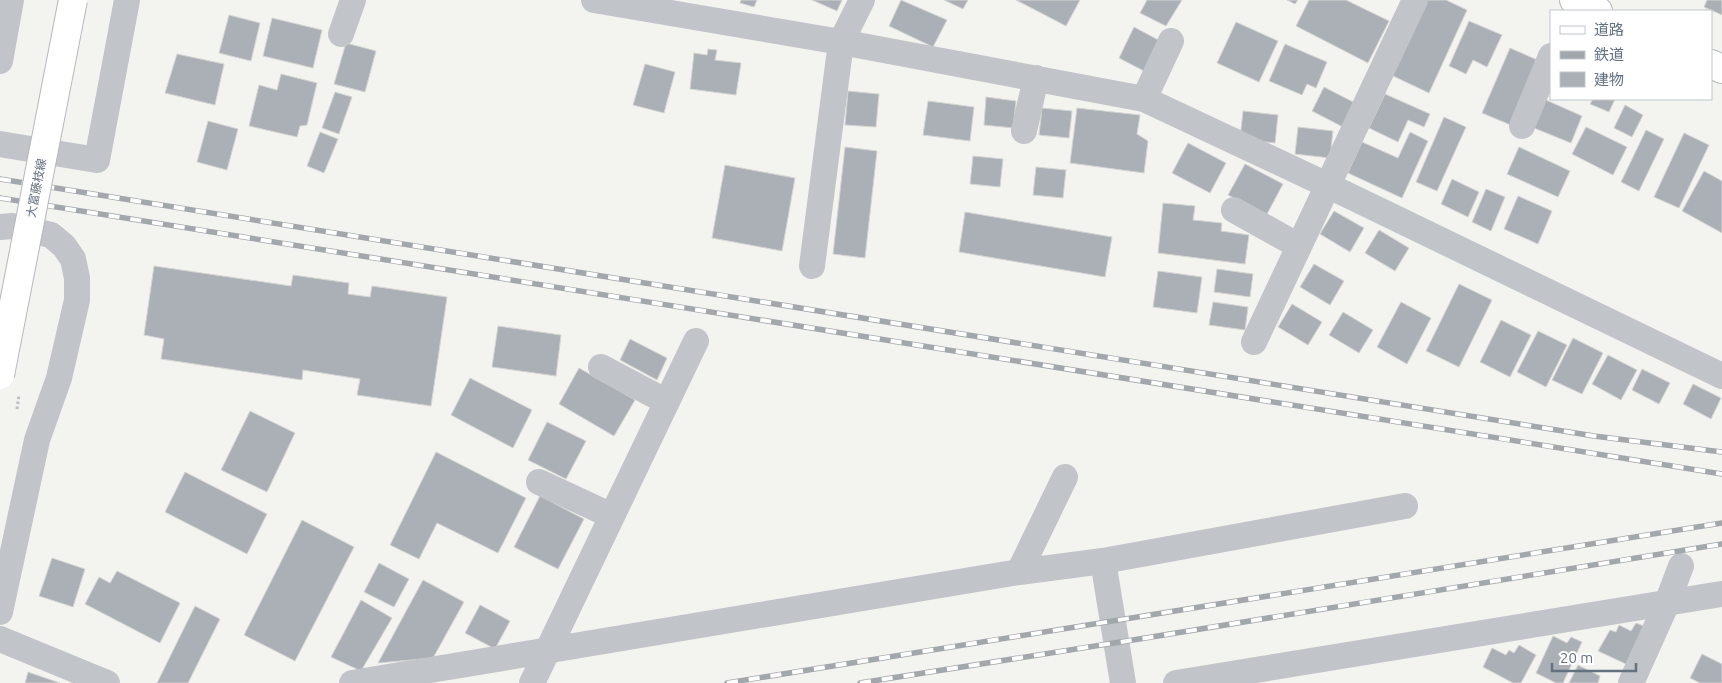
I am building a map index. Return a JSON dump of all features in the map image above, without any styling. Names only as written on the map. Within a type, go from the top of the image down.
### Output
[{"type":"main road","name":"大富藤枝線","points":[[0,375],[73,0]]},
{"type":"main road","points":[[1574,0],[1596,10]]},
{"type":"street","points":[[0,61],[11,0]]},
{"type":"street","points":[[0,144],[97,160],[127,0]]},
{"type":"street","points":[[340,34],[353,0]]},
{"type":"street","points":[[594,0],[841,42],[1144,99],[1327,185],[1722,376]]},
{"type":"street","points":[[812,266],[841,42],[862,0]]},
{"type":"street","points":[[1254,342],[1415,0]]},
{"type":"street","points":[[1144,99],[1171,41]]},
{"type":"street","points":[[1522,126],[1550,58]]},
{"type":"street","points":[[1024,131],[1036,78]]},
{"type":"street","points":[[1234,210],[1299,246]]},
{"type":"street","points":[[0,227],[12,226],[51,235],[64,246],[73,259],[77,278],[76,300],[59,378],[37,440],[0,612]]},
{"type":"street","points":[[532,683],[696,341]]},
{"type":"street","points":[[601,367],[667,402]]},
{"type":"street","points":[[1019,572],[1065,478]]},
{"type":"street","points":[[539,482],[612,516]]},
{"type":"street","points":[[352,683],[1019,572],[1103,561],[1405,506]]},
{"type":"street","points":[[1103,561],[1123,683]]},
{"type":"street","points":[[1630,683],[1681,566]]},
{"type":"street","points":[[1176,683],[1721,594]]},
{"type":"street","points":[[0,639],[107,683]]},
{"type":"building","points":[[741,0],[757,0],[754,7],[740,3]]},
{"type":"building","points":[[812,0],[842,0],[837,11]]},
{"type":"building","points":[[901,0],[947,20],[933,47],[889,26]]},
{"type":"building","points":[[944,0],[968,0],[963,9]]},
{"type":"building","points":[[1016,0],[1080,0],[1066,26]]},
{"type":"building","points":[[1147,0],[1182,0],[1166,26],[1140,13]]},
{"type":"building","points":[[1287,0],[1298,0],[1295,4]]},
{"type":"building","points":[[1309,0],[1346,0],[1389,21],[1368,63],[1296,26]]},
{"type":"building","points":[[1425,0],[1446,0],[1467,10],[1429,93],[1391,75]]},
{"type":"building","points":[[1707,0],[1722,0],[1722,15],[1712,10],[1704,7]]},
{"type":"building","points":[[229,15],[260,23],[251,61],[219,53]]},
{"type":"building","points":[[272,18],[322,30],[313,68],[263,56]]},
{"type":"building","points":[[1469,21],[1502,35],[1487,67],[1473,60],[1466,74],[1449,66]]},
{"type":"building","points":[[1236,22],[1278,41],[1259,82],[1217,63]]},
{"type":"building","points":[[1134,27],[1162,42],[1144,71],[1119,58]]},
{"type":"building","points":[[346,43],[376,51],[365,92],[334,84]]},
{"type":"building","points":[[1285,44],[1327,62],[1316,88],[1307,84],[1302,95],[1269,81]]},
{"type":"building","points":[[1510,48],[1542,62],[1513,126],[1482,113]]},
{"type":"building","points":[[708,49],[717,50],[715,60],[741,63],[736,95],[690,89],[694,53],[707,55]]},
{"type":"building","points":[[177,54],[224,64],[215,105],[165,93]]},
{"type":"building","points":[[645,64],[675,72],[664,113],[633,105]]},
{"type":"building","points":[[281,74],[317,83],[307,125],[300,126],[297,137],[249,126],[259,85],[277,90]]},
{"type":"building","points":[[1324,87],[1355,103],[1343,127],[1312,111]]},
{"type":"building","points":[[848,91],[879,94],[876,127],[845,125]]},
{"type":"building","points":[[335,92],[352,97],[339,134],[322,128]]},
{"type":"building","points":[[1385,94],[1430,114],[1424,127],[1408,120],[1398,142],[1369,128]]},
{"type":"building","points":[[986,97],[1016,101],[1013,128],[984,125]]},
{"type":"building","points":[[1546,100],[1582,116],[1571,143],[1534,128]]},
{"type":"building","points":[[1592,100],[1615,100],[1609,112],[1590,104]]},
{"type":"building","points":[[928,101],[974,107],[970,141],[923,135]]},
{"type":"building","points":[[1625,105],[1643,115],[1632,137],[1614,128]]},
{"type":"building","points":[[1042,108],[1072,111],[1069,138],[1039,135]]},
{"type":"building","points":[[1077,108],[1140,115],[1137,134],[1148,141],[1144,173],[1070,163]]},
{"type":"building","points":[[1243,111],[1278,115],[1275,143],[1240,139]]},
{"type":"building","points":[[1444,117],[1466,127],[1437,191],[1416,182]]},
{"type":"building","points":[[208,121],[238,129],[227,170],[197,162]]},
{"type":"building","points":[[1298,127],[1333,131],[1330,158],[1295,154]]},
{"type":"building","points":[[1586,127],[1627,147],[1613,175],[1572,154]]},
{"type":"building","points":[[1646,130],[1664,139],[1639,191],[1621,182]]},
{"type":"building","points":[[320,132],[338,139],[324,173],[307,166]]},
{"type":"building","points":[[1410,132],[1428,141],[1402,198],[1348,173],[1362,142],[1398,158]]},
{"type":"building","points":[[1684,133],[1709,145],[1679,208],[1654,197]]},
{"type":"building","points":[[1188,143],[1226,163],[1210,193],[1172,173]]},
{"type":"building","points":[[845,147],[877,151],[865,258],[833,254]]},
{"type":"building","points":[[1519,147],[1570,171],[1558,197],[1507,174]]},
{"type":"building","points":[[973,156],[1003,159],[1000,187],[970,184]]},
{"type":"building","points":[[1245,164],[1283,184],[1267,214],[1228,195]]},
{"type":"building","points":[[725,165],[795,178],[782,251],[712,238]]},
{"type":"building","points":[[1036,167],[1066,170],[1063,198],[1033,195]]},
{"type":"building","points":[[1704,171],[1722,181],[1722,233],[1682,211]]},
{"type":"building","points":[[1452,179],[1479,192],[1468,217],[1441,204]]},
{"type":"building","points":[[1486,189],[1505,197],[1491,231],[1472,222]]},
{"type":"building","points":[[1518,196],[1552,211],[1538,244],[1504,229]]},
{"type":"building","points":[[1163,203],[1195,206],[1193,220],[1222,223],[1221,231],[1249,235],[1245,264],[1158,253]]},
{"type":"building","points":[[1334,211],[1364,228],[1350,252],[1320,234]]},
{"type":"building","points":[[965,212],[1112,237],[1105,277],[959,252]]},
{"type":"building","points":[[1379,230],[1409,248],[1395,271],[1365,253]]},
{"type":"building","points":[[1314,264],[1344,281],[1330,305],[1300,287]]},
{"type":"building","points":[[154,266],[291,286],[293,275],[349,283],[348,294],[370,297],[372,286],[447,297],[431,406],[357,395],[360,379],[303,370],[302,380],[161,359],[164,339],[144,335]]},
{"type":"building","points":[[1217,269],[1253,274],[1250,297],[1214,292]]},
{"type":"building","points":[[1158,271],[1202,277],[1197,313],[1153,307]]},
{"type":"building","points":[[1459,284],[1492,300],[1459,367],[1426,351]]},
{"type":"building","points":[[1213,302],[1248,307],[1245,330],[1209,325]]},
{"type":"building","points":[[1401,302],[1431,318],[1407,364],[1377,347]]},
{"type":"building","points":[[1292,304],[1322,322],[1308,345],[1278,327]]},
{"type":"building","points":[[1343,312],[1373,330],[1359,353],[1329,335]]},
{"type":"building","points":[[1501,320],[1531,335],[1510,377],[1480,362]]},
{"type":"building","points":[[498,326],[561,335],[556,376],[492,367]]},
{"type":"building","points":[[1538,331],[1567,345],[1546,387],[1517,372]]},
{"type":"building","points":[[1573,338],[1603,353],[1582,394],[1552,380]]},
{"type":"building","points":[[630,339],[667,358],[657,380],[620,360]]},
{"type":"building","points":[[1608,355],[1637,370],[1621,400],[1592,384]]},
{"type":"building","points":[[579,368],[635,400],[614,436],[559,404]]},
{"type":"building","points":[[1642,369],[1670,383],[1659,404],[1632,390]]},
{"type":"building","points":[[470,378],[532,410],[513,448],[451,415]]},
{"type":"building","points":[[1693,384],[1721,398],[1711,419],[1683,404]]},
{"type":"building","points":[[250,411],[295,433],[267,492],[221,470]]},
{"type":"building","points":[[547,422],[586,441],[566,479],[528,460]]},
{"type":"building","points":[[436,452],[526,498],[498,553],[437,523],[419,559],[390,545]]},
{"type":"building","points":[[185,472],[267,514],[247,554],[165,512]]},
{"type":"building","points":[[540,496],[584,519],[558,569],[514,547]]},
{"type":"building","points":[[302,520],[354,547],[295,661],[244,635]]},
{"type":"building","points":[[52,558],[85,569],[73,607],[39,596]]},
{"type":"building","points":[[379,563],[409,579],[394,607],[364,592]]},
{"type":"building","points":[[117,571],[180,603],[160,643],[85,604],[99,577],[110,583]]},
{"type":"building","points":[[423,580],[464,602],[433,658],[378,663]]},
{"type":"building","points":[[361,600],[392,618],[361,671],[331,657]]},
{"type":"building","points":[[480,605],[510,621],[495,649],[465,633]]},
{"type":"building","points":[[195,606],[220,619],[188,683],[157,683]]},
{"type":"building","points":[[1636,623],[1646,627],[1628,665],[1598,651],[1610,630],[1616,632],[1619,625],[1631,631]]},
{"type":"building","points":[[1553,636],[1567,643],[1571,637],[1582,642],[1563,683],[1556,683],[1536,673]]},
{"type":"building","points":[[1519,645],[1536,655],[1521,683],[1513,683],[1483,667],[1492,648],[1506,655],[1509,650],[1514,653]]},
{"type":"building","points":[[1702,654],[1722,664],[1722,683],[1700,683],[1690,678]]},
{"type":"building","points":[[1578,665],[1600,676],[1598,683],[1569,683]]},
{"type":"building","points":[[28,672],[60,683],[25,683]]},
{"type":"railway","points":[[0,179],[1594,436],[1722,452]]},
{"type":"railway","points":[[0,198],[1722,474]]},
{"type":"railway","points":[[727,683],[1722,523]]},
{"type":"railway","points":[[860,683],[1722,544]]}]
